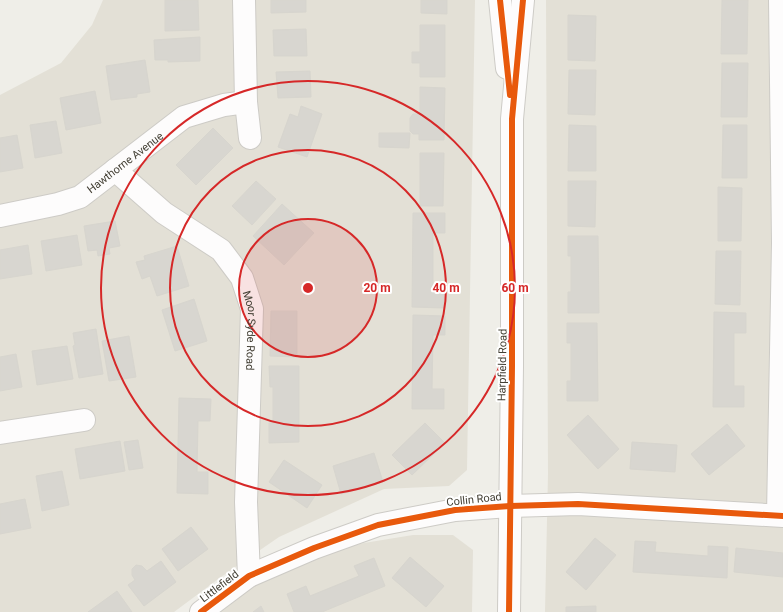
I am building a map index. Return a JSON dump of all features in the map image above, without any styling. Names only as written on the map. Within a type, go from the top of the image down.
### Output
[{"type":"street","points":[[244,0],[246,102],[250,138]]},
{"type":"street","name":"Harpfield Road","points":[[500,0],[512,118]]},
{"type":"street","name":"Harpfield Road","points":[[509,612],[512,366],[512,118],[523,0]]},
{"type":"street","points":[[780,0],[783,243],[780,515]]},
{"type":"street","name":"Hawthorne Avenue","points":[[0,216],[58,204],[80,197],[184,117],[224,104],[246,102]]},
{"type":"street","name":"Moor Syde Road","points":[[115,170],[164,213],[221,250],[242,278],[252,308],[246,502],[249,576]]},
{"type":"street","points":[[0,433],[84,420]]},
{"type":"street","name":"Collin Road","points":[[249,576],[314,548],[378,525],[455,510],[510,506],[578,504],[780,515]]},
{"type":"street","name":"Littlefield","points":[[201,612],[249,576]]},
{"type":"shaded area","points":[[103,0],[475,0],[467,470],[449,486],[384,489],[279,537],[174,612],[0,612],[0,95],[61,63],[92,25]]},
{"type":"shaded area","points":[[546,0],[783,0],[783,612],[545,612],[548,474]]},
{"type":"shaded area","points":[[413,535],[453,535],[473,550],[472,612],[216,612],[259,581],[317,555],[364,543]]},
{"type":"building","points":[[165,0],[198,0],[199,30],[165,31]]},
{"type":"building","points":[[271,0],[306,0],[306,12],[271,13]]},
{"type":"building","points":[[421,0],[447,0],[447,14],[421,13]]},
{"type":"building","points":[[722,0],[748,0],[747,54],[721,54]]},
{"type":"building","points":[[568,15],[596,16],[595,61],[568,60]]},
{"type":"building","points":[[420,25],[445,25],[445,77],[420,77],[420,63],[412,63],[412,52],[420,52]]},
{"type":"building","points":[[306,29],[307,56],[274,56],[273,30]]},
{"type":"building","points":[[200,37],[200,61],[168,62],[168,60],[155,60],[154,40]]},
{"type":"building","points":[[145,60],[150,92],[137,94],[137,97],[111,100],[106,66]]},
{"type":"building","points":[[722,63],[748,63],[747,117],[721,117]]},
{"type":"building","points":[[569,70],[596,70],[595,115],[568,114]]},
{"type":"building","points":[[310,71],[311,97],[278,98],[276,72]]},
{"type":"building","points":[[420,87],[445,88],[444,140],[419,140],[419,134],[413,134],[410,131],[410,118],[413,114],[420,114]]},
{"type":"building","points":[[95,91],[101,123],[66,130],[60,98]]},
{"type":"building","points":[[301,106],[322,114],[307,157],[278,147],[290,114],[298,117]]},
{"type":"building","points":[[56,121],[62,153],[35,158],[30,125]]},
{"type":"building","points":[[569,125],[596,126],[596,171],[568,171]]},
{"type":"building","points":[[723,125],[747,125],[747,178],[722,178]]},
{"type":"building","points":[[213,128],[233,148],[196,185],[176,165]]},
{"type":"building","points":[[379,133],[410,133],[409,148],[379,147]]},
{"type":"building","points":[[17,135],[23,168],[0,172],[0,138]]},
{"type":"building","points":[[420,153],[444,153],[443,206],[420,206]]},
{"type":"building","points":[[256,181],[276,199],[252,225],[232,206]]},
{"type":"building","points":[[568,181],[596,181],[595,227],[568,226]]},
{"type":"building","points":[[718,187],[742,188],[741,241],[718,241]]},
{"type":"building","points":[[282,204],[314,233],[284,265],[253,236]]},
{"type":"building","points":[[413,213],[445,213],[445,233],[433,233],[433,286],[444,286],[444,308],[412,307]]},
{"type":"building","points":[[115,221],[120,246],[109,248],[110,254],[98,256],[97,250],[88,251],[84,226]]},
{"type":"building","points":[[77,235],[82,265],[46,271],[41,241]]},
{"type":"building","points":[[568,236],[598,236],[599,313],[568,313],[568,292],[571,292],[571,256],[568,256]]},
{"type":"building","points":[[28,245],[32,274],[0,279],[0,250]]},
{"type":"building","points":[[177,246],[189,286],[157,296],[150,276],[142,279],[136,262],[145,260],[144,256]]},
{"type":"building","points":[[716,251],[741,251],[740,305],[715,304]]},
{"type":"building","points":[[194,299],[207,341],[175,351],[162,310]]},
{"type":"building","points":[[271,311],[297,311],[297,357],[270,356]]},
{"type":"building","points":[[714,312],[746,313],[746,333],[734,333],[734,386],[744,386],[744,407],[713,407]]},
{"type":"building","points":[[413,315],[445,316],[445,335],[433,335],[432,389],[444,389],[444,409],[412,409]]},
{"type":"building","points":[[567,323],[597,323],[598,401],[567,401],[567,381],[571,381],[571,343],[567,343]]},
{"type":"building","points":[[96,329],[103,374],[79,378],[73,346],[75,345],[73,333]]},
{"type":"building","points":[[129,336],[136,377],[109,381],[102,341]]},
{"type":"building","points":[[67,346],[73,379],[37,385],[32,351]]},
{"type":"building","points":[[16,354],[22,387],[0,391],[0,357]]},
{"type":"building","points":[[269,366],[299,366],[299,442],[269,443],[269,423],[273,423],[273,387],[270,387]]},
{"type":"building","points":[[179,398],[211,399],[210,421],[198,421],[197,472],[208,472],[208,494],[177,493]]},
{"type":"building","points":[[588,415],[619,449],[598,469],[567,435]]},
{"type":"building","points":[[425,423],[445,443],[412,475],[392,455]]},
{"type":"building","points":[[727,424],[745,446],[709,475],[691,454]]},
{"type":"building","points":[[138,440],[143,468],[129,470],[124,442]]},
{"type":"building","points":[[120,441],[125,471],[80,479],[75,449]]},
{"type":"building","points":[[632,442],[677,445],[675,472],[630,469]]},
{"type":"building","points":[[374,453],[383,482],[341,494],[333,466]]},
{"type":"building","points":[[284,460],[322,485],[307,508],[269,482]]},
{"type":"building","points":[[62,471],[69,505],[42,511],[36,476]]},
{"type":"building","points":[[25,499],[31,528],[0,534],[0,504]]},
{"type":"building","points":[[191,527],[208,549],[178,571],[162,549]]},
{"type":"building","points":[[595,538],[616,555],[586,590],[566,572]]},
{"type":"building","points":[[635,541],[656,542],[655,552],[708,556],[708,546],[728,547],[727,578],[633,572]]},
{"type":"building","points":[[736,548],[783,553],[783,577],[734,572]]},
{"type":"building","points":[[410,557],[444,586],[426,607],[392,578]]},
{"type":"building","points":[[374,558],[385,586],[322,612],[294,612],[287,594],[306,586],[310,596],[359,576],[354,566]]},
{"type":"building","points":[[161,561],[176,582],[144,606],[128,585],[135,580],[132,575],[132,569],[136,565],[142,566],[147,571]]},
{"type":"building","points":[[117,591],[132,612],[88,612]]},
{"type":"building","points":[[261,606],[264,612],[253,612]]},
{"type":"building","points":[[596,606],[596,612],[566,612],[566,607]]},
{"type":"cycle path","points":[[500,0],[510,95]]},
{"type":"cycle path","points":[[509,612],[512,366],[512,119],[523,0]]},
{"type":"cycle path","points":[[201,612],[249,576],[314,548],[378,525],[455,510],[510,506],[578,504],[783,516]]}]
